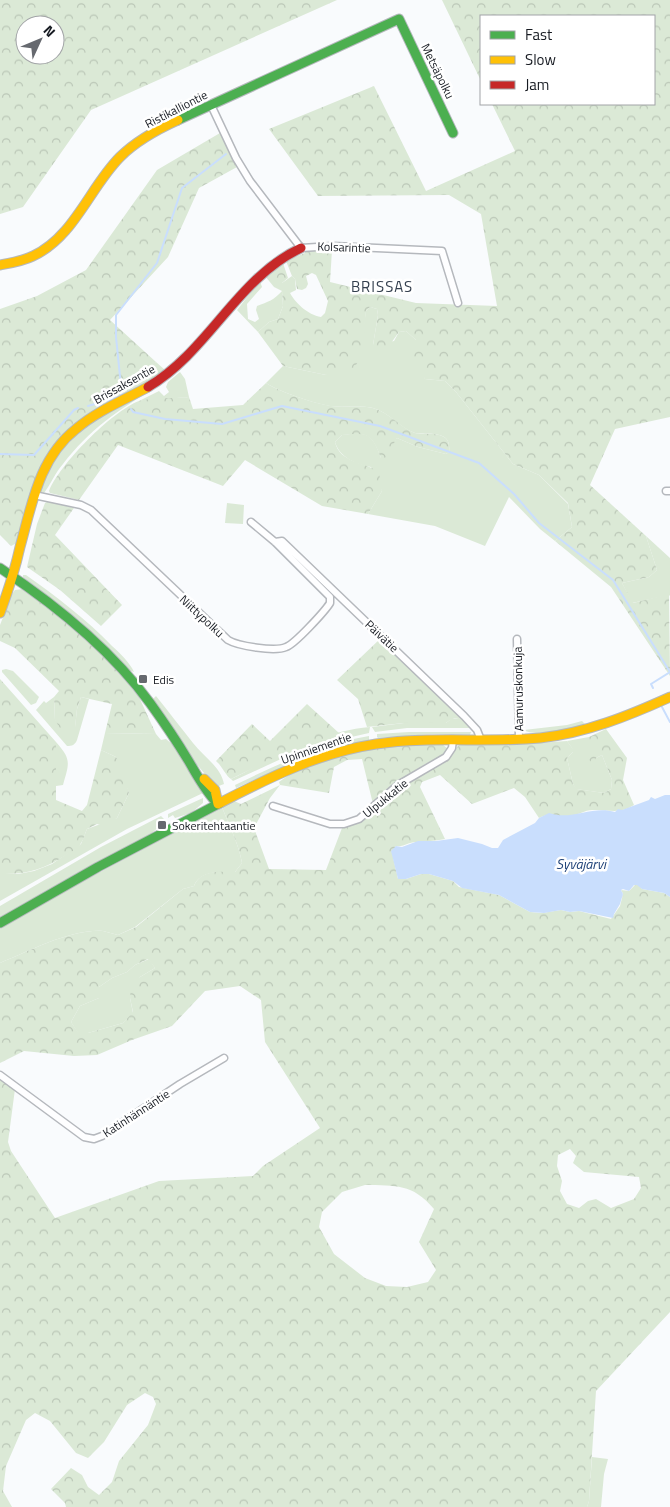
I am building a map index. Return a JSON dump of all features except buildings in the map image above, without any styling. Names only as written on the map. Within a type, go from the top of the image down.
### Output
[{"type":"street","name":"Ristikalliontie","points":[[0,265],[34,255],[56,240],[108,171],[121,156],[135,145],[172,123],[399,19]]},
{"type":"street","name":"Metsäpolku","points":[[399,19],[453,133]]},
{"type":"street","name":"Kolsarintie","points":[[211,105],[241,166],[301,248],[333,246],[442,251],[458,304]]},
{"type":"street","name":"Brissaksentie","points":[[0,613],[13,576],[40,476],[60,443],[86,419],[146,389],[170,371],[205,338],[261,272],[288,254],[301,248]]},
{"type":"street","name":"Niittypolku","points":[[34,495],[91,510],[233,643],[282,648],[288,646],[330,603],[328,594],[275,542],[251,522]]},
{"type":"street","name":"Päivätie","points":[[275,542],[282,541],[399,652],[472,724],[481,740]]},
{"type":"street","points":[[0,568],[73,621],[115,661],[148,700],[195,771],[215,790],[218,804]]},
{"type":"street","name":"Aamuruskonkuja","points":[[517,638],[518,739]]},
{"type":"street","name":"Upinniementie","points":[[0,923],[105,863],[218,804],[272,777],[313,760],[336,753],[389,742],[518,739],[567,734],[589,729],[630,715],[670,697]]},
{"type":"street","name":"Ulpukkatie","points":[[273,806],[322,822],[337,825],[350,823],[364,815],[398,785],[446,757],[452,748],[453,740]]},
{"type":"street","name":"Katinhännäntie","points":[[0,1075],[84,1137],[94,1139],[102,1136],[180,1084],[224,1058]]},
{"type":"green space","points":[[0,0],[337,0],[91,110],[23,207],[0,214]]},
{"type":"green space","points":[[442,0],[670,0],[670,417],[615,429],[590,485],[646,536],[657,570],[649,577],[622,583],[633,603],[669,594],[670,676],[611,587],[555,541],[572,527],[568,503],[539,475],[513,464],[456,392],[445,381],[425,379],[412,356],[416,340],[406,331],[399,332],[386,350],[379,351],[373,345],[378,315],[377,309],[370,307],[366,311],[362,355],[353,370],[326,375],[283,366],[258,332],[269,322],[278,319],[283,306],[282,291],[274,287],[265,276],[283,263],[288,278],[282,283],[282,290],[289,291],[298,304],[311,314],[321,317],[325,313],[328,301],[316,275],[312,273],[306,276],[308,284],[306,288],[302,290],[297,289],[295,279],[286,261],[305,253],[304,250],[312,249],[332,250],[330,282],[416,303],[497,306],[481,214],[449,195],[318,196],[269,129],[374,86],[426,191],[515,151],[492,105],[655,105],[655,15],[480,15],[480,79]]},
{"type":"green space","points":[[220,133],[237,167],[199,188],[168,257],[110,320],[156,362],[148,368],[141,369],[139,381],[130,391],[131,394],[84,419],[59,439],[19,542],[11,546],[0,535],[0,309],[37,296],[86,270],[157,170]]},
{"type":"green space","points":[[292,276],[295,279],[296,290],[290,293],[282,291],[282,283]]},
{"type":"green space","points":[[260,281],[262,287],[247,304],[248,319],[255,322],[259,319],[256,310],[257,306],[276,297],[282,291],[283,306],[278,319],[269,322],[258,332],[237,310]]},
{"type":"green space","points":[[370,307],[377,309],[378,315],[373,345],[394,341],[399,332],[406,331],[416,340],[425,379],[445,381],[456,392],[513,464],[539,475],[568,504],[572,527],[555,541],[540,529],[509,497],[485,546],[435,526],[368,514],[382,491],[371,467],[355,462],[340,452],[335,442],[342,435],[363,434],[368,436],[375,443],[381,458],[397,438],[418,447],[446,454],[449,452],[447,439],[443,436],[410,431],[385,413],[373,408],[323,405],[266,383],[283,366],[326,375],[363,332],[366,311]]},
{"type":"green space","points":[[156,362],[165,370],[155,379],[131,394],[130,391],[139,381],[141,368],[144,370]]},
{"type":"green space","points":[[180,372],[185,379],[189,397],[139,401],[159,391],[164,396],[169,392],[166,387],[168,382]]},
{"type":"green space","points":[[266,383],[306,400],[324,405],[379,410],[415,433],[443,436],[449,444],[449,452],[446,454],[418,447],[397,438],[384,460],[381,458],[372,439],[368,436],[358,434],[342,435],[335,442],[342,454],[379,472],[382,491],[368,514],[322,506],[245,460],[223,486],[118,445],[79,500],[50,493],[49,491],[63,467],[88,440],[115,416],[139,401],[189,397],[193,409],[243,405]]},
{"type":"green space","points":[[154,387],[116,413],[83,441],[60,467],[44,493],[40,491],[48,470],[70,438],[100,416]]},
{"type":"green space","points":[[47,502],[74,508],[55,535],[122,605],[101,626],[60,590],[27,567],[37,524]]},
{"type":"green space","points":[[227,503],[244,505],[243,524],[225,523]]},
{"type":"green space","points":[[646,536],[670,558],[670,596],[632,603],[622,583],[649,577],[657,570]]},
{"type":"green space","points":[[23,575],[38,583],[82,617],[121,655],[134,672],[129,670],[80,621],[23,577]]},
{"type":"green space","points":[[23,589],[30,592],[71,623],[115,667],[139,697],[156,734],[105,733],[112,704],[81,697],[77,709],[75,728],[61,730],[55,720],[54,697],[59,691],[15,648],[0,641],[0,625],[12,594],[15,590]]},
{"type":"green space","points":[[381,638],[464,719],[455,718],[446,723],[404,723],[367,727],[358,699],[337,680]]},
{"type":"green space","points":[[2,670],[13,671],[39,697],[36,703],[31,705],[2,672]]},
{"type":"green space","points":[[0,679],[56,742],[56,800],[82,811],[87,805],[101,750],[116,757],[122,767],[129,793],[117,818],[104,826],[97,824],[87,829],[79,847],[75,850],[42,867],[26,872],[9,874],[0,874]]},
{"type":"green space","points":[[156,696],[193,743],[216,767],[224,784],[216,787],[193,760],[152,700]]},
{"type":"green space","points":[[54,697],[55,720],[75,727],[77,709],[81,697],[89,699],[77,740],[72,745],[67,746],[36,710],[44,701],[46,703]]},
{"type":"green space","points":[[307,704],[339,733],[284,753],[231,779],[227,776],[216,761],[252,724],[270,741]]},
{"type":"green space","points":[[451,719],[464,719],[470,728],[407,728],[375,732],[372,727],[404,723],[446,723]]},
{"type":"green space","points":[[582,721],[585,724],[544,733],[524,730],[567,725]]},
{"type":"green space","points":[[370,727],[369,733],[316,745],[233,781],[231,779],[259,764],[313,741],[341,732]]},
{"type":"green space","points":[[606,729],[627,758],[623,780],[634,805],[618,811],[589,810],[570,816],[547,815],[539,818],[525,797],[514,788],[472,804],[440,775],[422,782],[420,787],[445,839],[413,842],[396,846],[393,857],[398,879],[429,874],[453,881],[459,887],[499,895],[530,912],[579,911],[611,919],[620,906],[623,894],[621,890],[629,891],[635,885],[639,885],[642,889],[664,893],[670,897],[670,1312],[596,1391],[589,1501],[587,1507],[66,1507],[65,1503],[51,1489],[71,1468],[82,1475],[88,1487],[99,1495],[112,1482],[119,1461],[148,1425],[156,1404],[153,1397],[145,1393],[127,1405],[104,1442],[88,1458],[76,1453],[50,1421],[35,1413],[26,1420],[6,1466],[3,1491],[12,1507],[0,1507],[0,1078],[15,1089],[8,1142],[11,1151],[55,1218],[159,1181],[253,1176],[263,1166],[320,1128],[265,1042],[261,1000],[240,986],[205,991],[172,1026],[97,1055],[74,1056],[24,1051],[0,1063],[0,963],[77,933],[103,931],[118,935],[136,927],[183,889],[194,886],[206,874],[235,872],[242,863],[241,856],[222,807],[234,801],[241,804],[280,785],[270,798],[254,828],[269,869],[326,870],[342,828],[367,816],[402,786],[459,745],[510,745],[567,741],[573,749],[573,752],[567,758],[573,784],[577,789],[604,793],[611,789],[612,780],[602,755],[596,758],[596,764],[592,764],[585,753],[589,744],[589,737]],"holes":[[[148,959],[155,968],[131,985],[130,998],[133,1012],[123,1023],[88,1033],[78,1032],[71,1022],[80,1006],[99,998],[99,987],[112,978],[127,972],[135,965]],[[570,1149],[576,1156],[573,1163],[584,1172],[639,1177],[641,1188],[634,1199],[611,1208],[596,1199],[588,1201],[579,1208],[567,1204],[560,1191],[562,1181],[557,1166],[558,1155]],[[365,1185],[395,1186],[418,1194],[434,1209],[419,1242],[436,1270],[428,1282],[407,1287],[386,1286],[365,1278],[334,1254],[319,1227],[322,1212],[342,1192]]]},
{"type":"green space","points":[[471,732],[470,735],[432,734],[377,737],[377,734]]},
{"type":"green space","points":[[105,733],[156,734],[161,740],[166,739],[172,744],[199,783],[203,793],[127,829],[0,901],[0,874],[18,874],[34,871],[52,864],[81,844],[87,829],[117,818],[129,793],[116,757],[101,750]]},
{"type":"green space","points":[[369,736],[369,740],[308,756],[236,788],[235,785],[317,749]]},
{"type":"green space","points":[[589,737],[589,744],[596,758],[602,755],[612,780],[611,789],[604,793],[576,789],[573,784],[567,758],[573,752],[567,741]]},
{"type":"green space","points":[[56,742],[65,753],[68,766],[63,785],[56,786]]},
{"type":"green space","points":[[442,744],[448,749],[442,758],[424,765],[408,775],[373,804],[362,759],[347,760],[334,767],[329,793],[280,785],[279,782],[295,771],[314,763],[369,749]]},
{"type":"green space","points":[[203,798],[203,803],[191,813],[175,818],[173,815],[168,818],[168,814]]},
{"type":"green space","points":[[222,807],[241,856],[242,863],[235,872],[211,873],[201,877],[194,886],[183,889],[135,927],[118,935],[103,931],[77,933],[0,963],[0,929],[3,926]]},
{"type":"green space","points":[[161,816],[165,820],[159,823],[160,826],[147,837],[0,919],[0,906],[101,847]]},
{"type":"green space","points":[[149,959],[155,968],[140,977],[130,998],[133,1013],[123,1023],[88,1033],[78,1033],[71,1022],[80,1006],[99,998],[99,987],[112,978],[127,972],[135,965]]},
{"type":"green space","points":[[592,1457],[608,1459],[604,1474],[601,1507],[587,1507]]},
{"type":"water","name":"Syväjärvi","points":[[670,795],[670,897],[664,893],[642,889],[637,885],[634,885],[629,891],[623,889],[621,890],[623,894],[620,904],[613,918],[579,911],[530,912],[499,895],[462,888],[453,881],[429,874],[398,879],[391,851],[396,846],[402,847],[418,841],[458,838],[498,848],[503,840],[535,823],[539,818],[549,813],[566,815],[598,810],[615,812],[618,809],[622,810],[649,800],[651,797],[655,799]]},
{"type":"waterway","points":[[88,406],[122,396],[116,337],[116,315],[157,263],[182,188],[226,154]]},
{"type":"waterway","points":[[131,409],[133,412],[165,419],[222,424],[282,406],[380,426],[479,463],[514,494],[539,523],[613,580],[670,672]]},
{"type":"waterway","points":[[0,454],[34,455],[74,410],[78,408]]},
{"type":"waterway","points":[[653,688],[651,684],[670,672]]},
{"type":"waterway","points":[[662,707],[670,722]]},
{"type":"traffic: fast","points":[[178,120],[399,19],[453,133]]},
{"type":"traffic: fast","points":[[0,568],[62,612],[118,664],[155,710],[205,788],[218,804]]},
{"type":"traffic: fast","points":[[0,923],[98,867],[220,803]]},
{"type":"traffic: slow","points":[[0,265],[17,262],[47,248],[71,224],[109,169],[120,157],[148,136],[178,120]]},
{"type":"traffic: slow","points":[[0,613],[14,572],[33,498],[53,454],[63,441],[84,423],[102,411],[148,387]]},
{"type":"traffic: slow","points":[[220,803],[296,767],[316,759],[356,748],[417,740],[520,739],[557,736],[606,723],[670,697]]},
{"type":"traffic: slow","points":[[204,779],[215,790],[218,804]]},
{"type":"traffic: jam","points":[[148,387],[189,354],[259,277],[279,261],[301,248]]},
{"type":"place","name":"Edis","points":[[143,679]]},
{"type":"place","name":"Sokeritehtaantie","points":[[162,825]]},
{"type":"district","name":"BRISSAS","points":[[382,286]]}]
